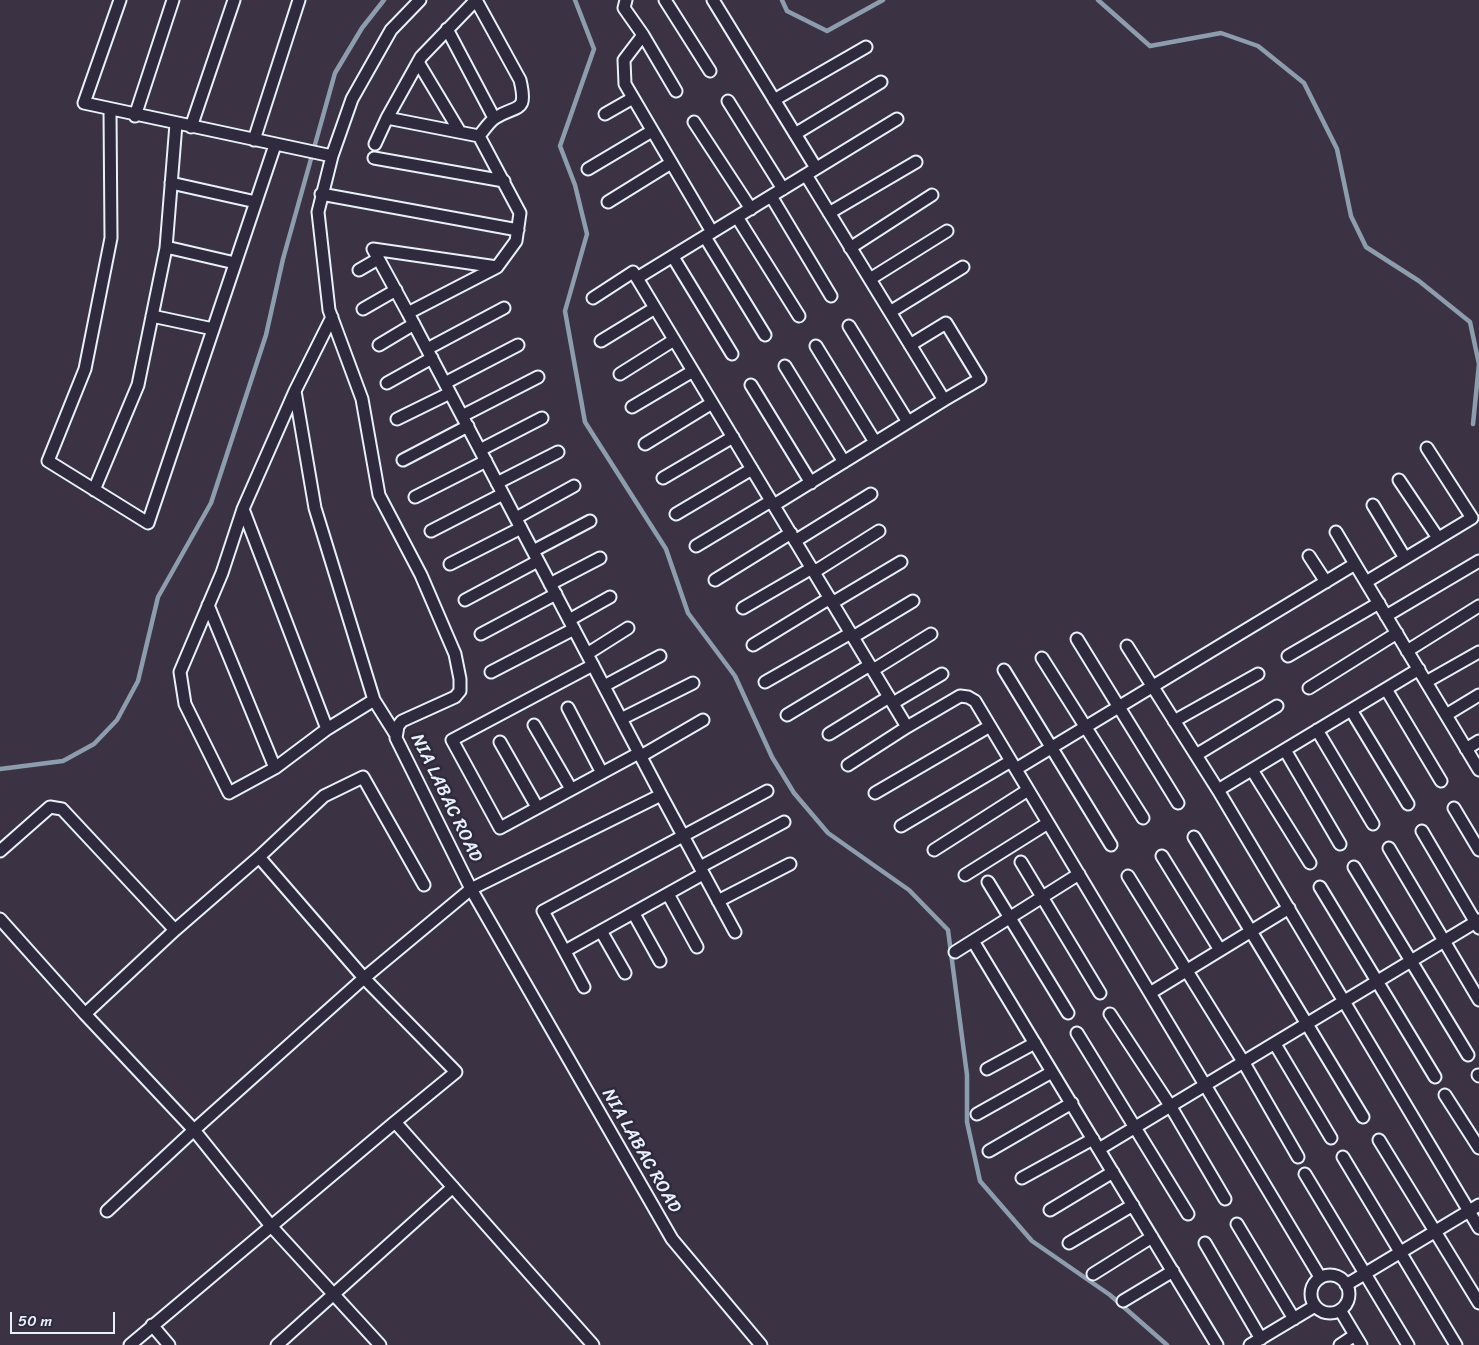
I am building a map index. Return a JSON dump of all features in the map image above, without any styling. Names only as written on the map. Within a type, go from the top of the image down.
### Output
[{"type":"street","points":[[120,0],[84,103],[135,116],[327,155]]},
{"type":"street","points":[[135,116],[173,0]]},
{"type":"street","points":[[191,127],[234,0]]},
{"type":"street","points":[[254,140],[299,0]]},
{"type":"street","name":"NIA LABAC ROAD","points":[[420,0],[392,30],[352,99],[327,155],[318,212],[326,292],[332,317],[362,399],[379,495],[421,574],[454,654],[460,679],[460,691],[455,697],[402,722],[398,726],[396,735],[399,748],[471,889],[672,1239],[761,1345]]},
{"type":"street","points":[[375,144],[418,62],[476,0],[520,80],[523,93],[523,103],[519,109],[494,118],[479,136]]},
{"type":"street","points":[[626,0],[624,8],[643,35],[676,91]]},
{"type":"street","points":[[665,0],[710,70]]},
{"type":"street","points":[[713,0],[816,168]]},
{"type":"street","points":[[448,29],[494,118]]},
{"type":"street","points":[[643,35],[624,60],[625,84],[671,163],[764,335]]},
{"type":"street","points":[[774,100],[866,47]]},
{"type":"street","points":[[418,62],[460,132]]},
{"type":"street","points":[[795,134],[881,82]]},
{"type":"street","points":[[605,114],[633,98]]},
{"type":"street","points":[[728,101],[783,189]]},
{"type":"street","points":[[110,110],[111,238],[85,370],[48,461],[148,523],[275,145]]},
{"type":"street","points":[[387,118],[479,136],[520,214],[516,241],[497,267],[408,313]]},
{"type":"street","points":[[637,278],[897,119]]},
{"type":"street","points":[[694,122],[751,209]]},
{"type":"street","points":[[94,490],[138,385],[166,247],[176,124]]},
{"type":"street","points":[[588,169],[652,131]]},
{"type":"street","points":[[374,158],[504,182]]},
{"type":"street","points":[[829,212],[916,162]]},
{"type":"street","points":[[608,202],[671,163]]},
{"type":"street","points":[[806,175],[944,400]]},
{"type":"street","points":[[171,183],[256,202]]},
{"type":"street","points":[[321,194],[518,230]]},
{"type":"street","points":[[850,248],[932,195]]},
{"type":"street","points":[[771,196],[831,296]]},
{"type":"street","points":[[737,217],[799,316]]},
{"type":"street","points":[[870,279],[947,231]]},
{"type":"street","points":[[166,247],[235,263]]},
{"type":"street","points":[[497,267],[373,249],[735,932]]},
{"type":"street","points":[[673,257],[732,354]]},
{"type":"street","points":[[359,270],[378,258]]},
{"type":"street","points":[[890,312],[963,267]]},
{"type":"street","points":[[594,298],[633,272],[907,727]]},
{"type":"street","points":[[363,310],[396,290]]},
{"type":"street","points":[[387,383],[429,353],[504,308]]},
{"type":"street","points":[[600,342],[655,308]]},
{"type":"street","points":[[152,316],[213,329]]},
{"type":"street","points":[[332,317],[295,391],[244,509],[208,605],[180,672],[185,704],[229,793],[275,768],[327,729],[374,700]]},
{"type":"street","points":[[696,546],[810,482],[980,379],[946,323],[910,345]]},
{"type":"street","points":[[379,344],[414,324]]},
{"type":"street","points":[[849,326],[908,422]]},
{"type":"street","points":[[620,374],[674,340]]},
{"type":"street","points":[[397,420],[518,345]]},
{"type":"street","points":[[816,346],[875,442]]},
{"type":"street","points":[[784,366],[844,462]]},
{"type":"street","points":[[632,407],[693,371]]},
{"type":"street","points":[[462,416],[538,377]]},
{"type":"street","points":[[751,385],[810,482]]},
{"type":"street","points":[[295,391],[315,508],[374,700],[396,735]]},
{"type":"street","points":[[645,444],[712,403]]},
{"type":"street","points":[[480,450],[542,418]]},
{"type":"street","points":[[403,460],[468,426]]},
{"type":"street","points":[[663,478],[733,437]]},
{"type":"street","points":[[1366,582],[1472,518],[1427,448]]},
{"type":"street","points":[[497,483],[558,452]]},
{"type":"street","points":[[415,497],[486,461]]},
{"type":"street","points":[[676,514],[752,470]]},
{"type":"street","points":[[1399,480],[1438,538]]},
{"type":"street","points":[[450,564],[518,523],[574,486]]},
{"type":"street","points":[[431,531],[503,494]]},
{"type":"street","points":[[715,580],[871,494]]},
{"type":"street","points":[[1373,505],[1405,558]]},
{"type":"street","points":[[244,509],[327,729]]},
{"type":"street","points":[[465,600],[590,521]]},
{"type":"street","points":[[743,608],[879,531]]},
{"type":"street","points":[[1336,532],[1479,770]]},
{"type":"street","points":[[1309,556],[1326,582]]},
{"type":"street","points":[[480,634],[600,558]]},
{"type":"street","points":[[753,645],[901,562]]},
{"type":"street","points":[[1386,616],[1479,562]]},
{"type":"street","points":[[901,826],[1014,765],[1053,747],[1355,564]]},
{"type":"street","points":[[492,672],[572,624],[610,597]]},
{"type":"street","points":[[765,682],[912,601]]},
{"type":"street","points":[[1288,656],[1379,603]]},
{"type":"street","points":[[208,605],[275,768]]},
{"type":"street","points":[[1408,651],[1479,606]]},
{"type":"street","points":[[587,654],[628,628]]},
{"type":"street","points":[[1309,688],[1397,633]]},
{"type":"street","points":[[787,715],[931,634]]},
{"type":"street","points":[[1076,638],[1178,803]]},
{"type":"street","points":[[1127,646],[1218,790],[1479,1228]]},
{"type":"street","points":[[1426,682],[1479,652]]},
{"type":"street","points":[[604,686],[660,656]]},
{"type":"street","points":[[1042,658],[1143,818]]},
{"type":"street","points":[[593,665],[452,740],[500,828],[704,720]]},
{"type":"street","points":[[1218,790],[1419,669]]},
{"type":"street","points":[[1004,670],[1111,844]]},
{"type":"street","points":[[829,734],[942,674]]},
{"type":"street","points":[[1174,721],[1258,674]]},
{"type":"street","points":[[621,719],[692,683]]},
{"type":"street","points":[[1386,689],[1441,780]]},
{"type":"street","points":[[1446,715],[1479,695]]},
{"type":"street","points":[[848,765],[960,696],[968,697],[975,701],[1320,1277]]},
{"type":"street","points":[[1196,755],[1277,706]]},
{"type":"street","points":[[568,708],[602,773]]},
{"type":"street","points":[[1351,710],[1408,804]]},
{"type":"street","points":[[534,725],[571,789]]},
{"type":"street","points":[[875,793],[990,726]]},
{"type":"street","points":[[1318,730],[1373,824]]},
{"type":"street","points":[[1466,748],[1479,741]]},
{"type":"street","points":[[500,742],[537,807]]},
{"type":"street","points":[[1285,750],[1340,844]]},
{"type":"street","points":[[1252,770],[1310,864]]},
{"type":"street","points":[[85,1014],[324,796],[363,777],[424,885]]},
{"type":"street","points":[[934,850],[1028,790]]},
{"type":"street","points":[[584,988],[543,911],[767,791]]},
{"type":"street","points":[[107,1212],[194,1130],[364,978],[471,889],[661,794]]},
{"type":"street","points":[[0,851],[50,807],[62,809],[175,930]]},
{"type":"street","points":[[1454,808],[1479,850]]},
{"type":"street","points":[[564,951],[634,914],[784,822]]},
{"type":"street","points":[[965,875],[1048,823]]},
{"type":"street","points":[[1099,1149],[1444,941],[1478,924],[1422,830]]},
{"type":"street","points":[[1194,837],[1363,1117]]},
{"type":"street","points":[[1389,848],[1479,1000]]},
{"type":"street","points":[[1162,856],[1220,950]]},
{"type":"street","points":[[130,1345],[456,1072],[364,978],[259,857]]},
{"type":"street","points":[[1021,862],[1100,993]]},
{"type":"street","points":[[718,901],[790,864]]},
{"type":"street","points":[[1354,867],[1468,1056]]},
{"type":"street","points":[[955,952],[1079,874]]},
{"type":"street","points":[[1128,876],[1244,1063],[1298,1157]]},
{"type":"street","points":[[988,882],[1068,1013]]},
{"type":"street","points":[[1320,887],[1379,981],[1434,1077]]},
{"type":"street","points":[[668,894],[697,947]]},
{"type":"street","points":[[1150,993],[1289,908]]},
{"type":"street","points":[[634,914],[660,961]]},
{"type":"street","points":[[0,919],[85,1014],[194,1130],[271,1226],[334,1292],[380,1345]]},
{"type":"street","points":[[601,931],[625,973]]},
{"type":"street","points":[[973,941],[1217,1345]]},
{"type":"street","points":[[1110,1014],[1171,1107],[1226,1199]]},
{"type":"street","points":[[1077,1033],[1188,1214]]},
{"type":"street","points":[[988,1069],[1035,1043]]},
{"type":"street","points":[[1275,1044],[1331,1138]]},
{"type":"street","points":[[978,1114],[1052,1072]]},
{"type":"street","points":[[1445,1095],[1479,1148]]},
{"type":"street","points":[[989,1151],[1072,1103]]},
{"type":"street","points":[[395,1122],[593,1345]]},
{"type":"street","points":[[1022,1178],[1093,1139]]},
{"type":"street","points":[[1379,1140],[1479,1304]]},
{"type":"street","points":[[1343,1157],[1456,1345]]},
{"type":"street","points":[[1050,1210],[1113,1172]]},
{"type":"street","points":[[1305,1174],[1408,1345]]},
{"type":"street","points":[[277,1345],[453,1187]]},
{"type":"street","points":[[1070,1243],[1133,1205]]},
{"type":"street","points":[[1346,1284],[1479,1205]]},
{"type":"street","points":[[1237,1224],[1294,1319]]},
{"type":"street","points":[[1093,1274],[1152,1237]]},
{"type":"street","points":[[1205,1243],[1260,1338]]},
{"type":"street","points":[[1124,1301],[1173,1271]]},
{"type":"street","points":[[1336,1276],[1346,1284],[1349,1296],[1346,1304],[1340,1310],[1331,1313],[1322,1311],[1315,1306],[1311,1291],[1314,1283],[1320,1277],[1336,1276]]},
{"type":"street","points":[[1250,1345],[1315,1306]]},
{"type":"street","points":[[1340,1310],[1358,1340],[1340,1345]]},
{"type":"street","points":[[152,1325],[169,1345]]},
{"type":"waterway","points":[[0,769],[63,761],[94,744],[117,720],[138,681],[158,597],[211,503],[266,335],[283,259],[335,73],[362,28],[384,0]]},
{"type":"waterway","points":[[575,0],[594,49],[560,146],[575,185],[587,234],[565,311],[585,422],[666,549],[688,613],[735,676],[772,757],[794,793],[828,833],[909,890],[948,930],[967,1075],[967,1122],[980,1181],[1032,1241],[1110,1295],[1167,1345]]},
{"type":"waterway","points":[[782,0],[787,11],[827,31],[883,0]]},
{"type":"waterway","points":[[1098,0],[1150,46],[1221,33],[1258,46],[1304,83],[1337,149],[1351,216],[1366,247],[1419,281],[1470,322],[1479,364],[1473,424]]}]
